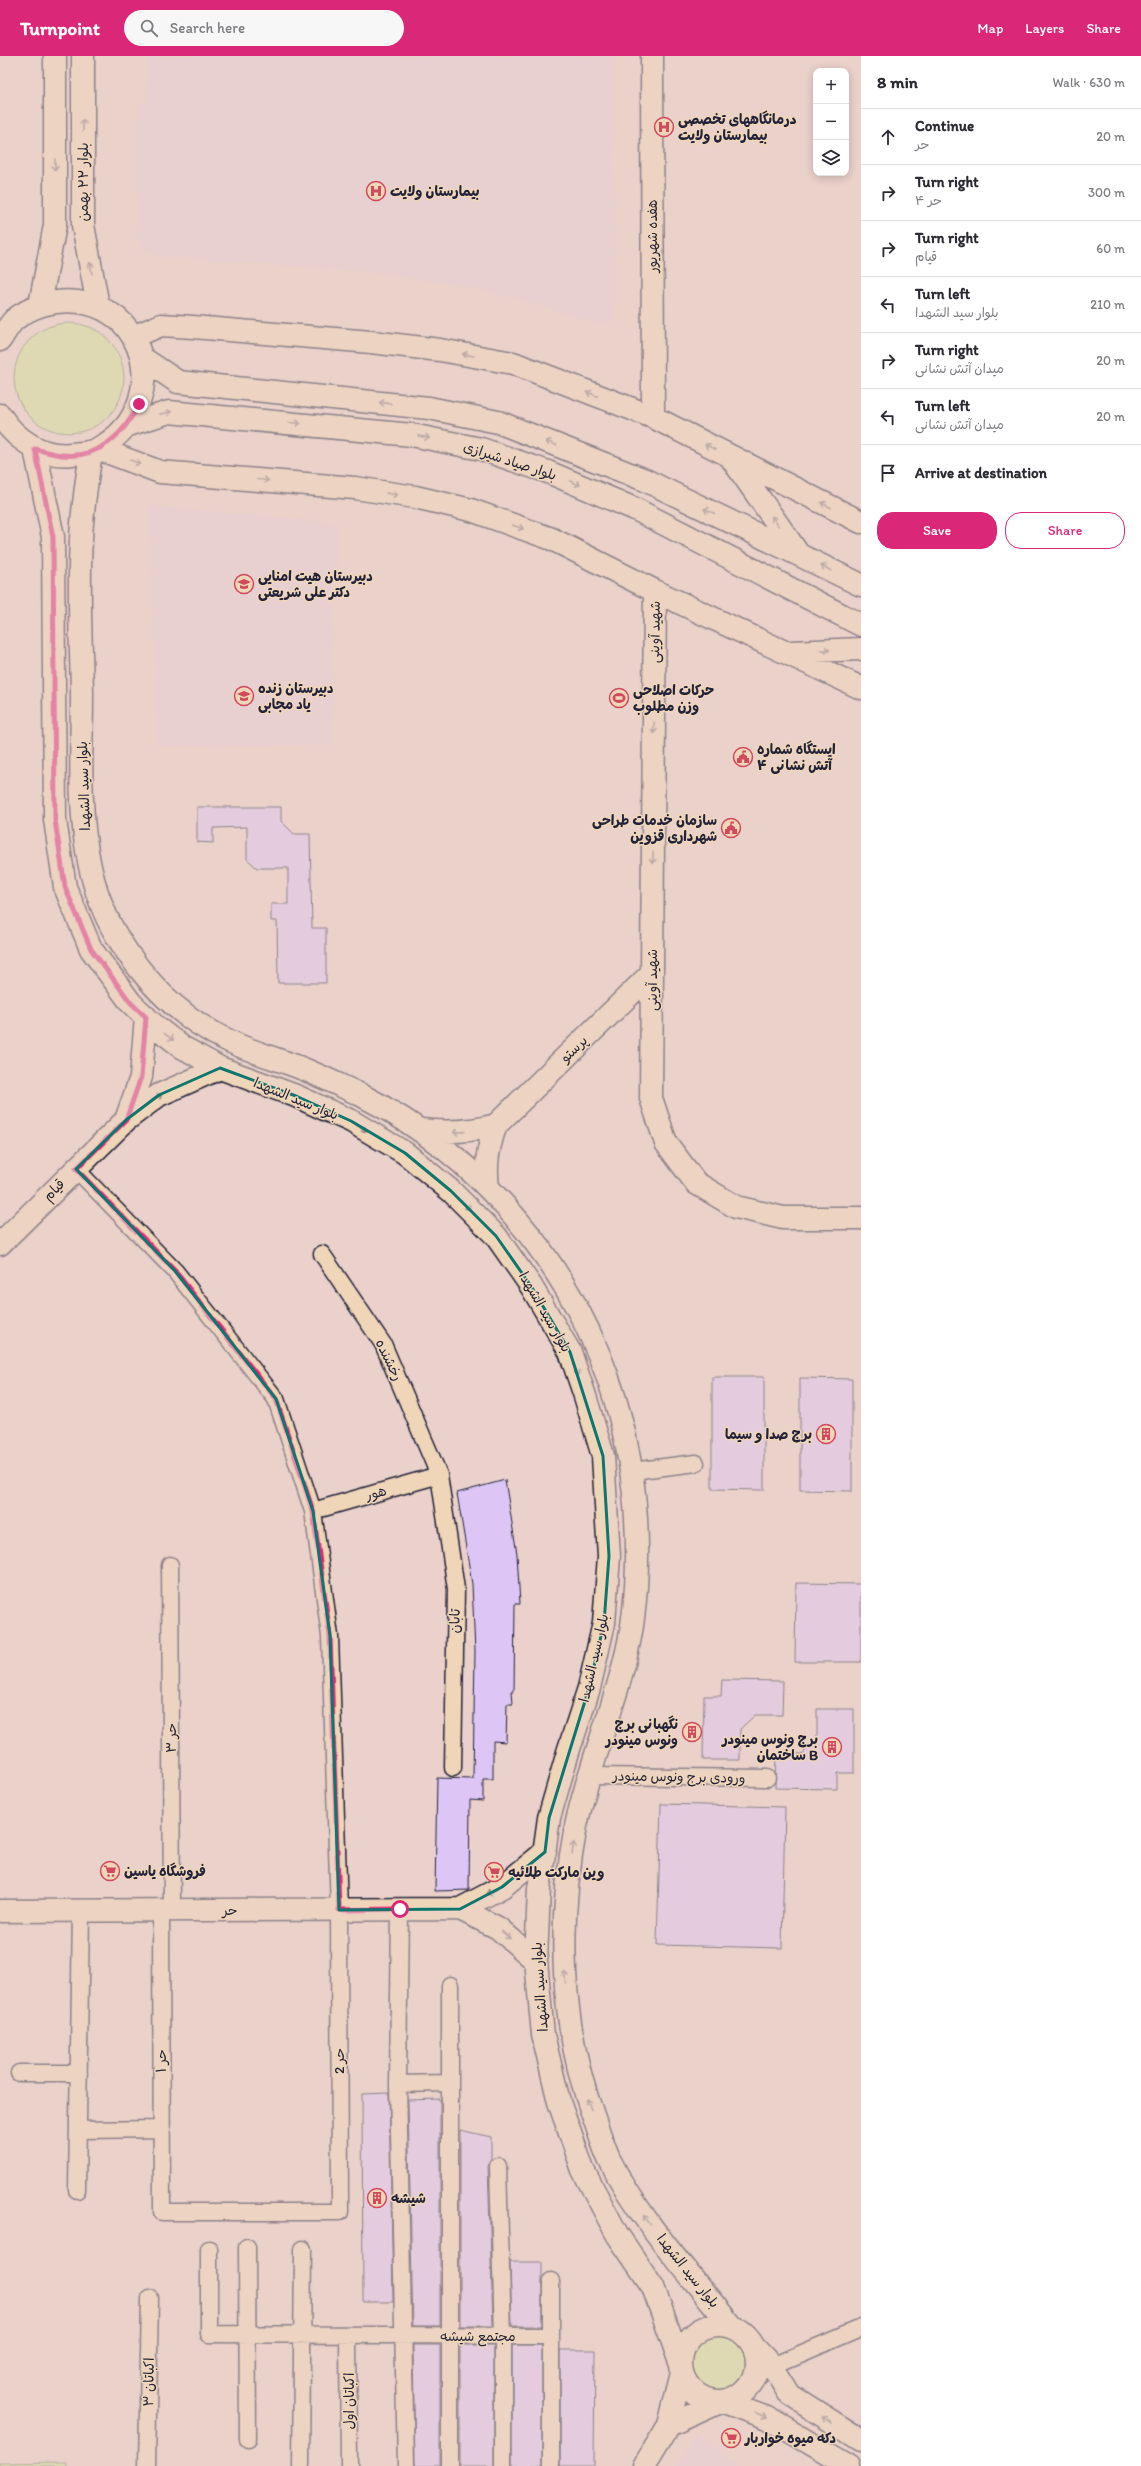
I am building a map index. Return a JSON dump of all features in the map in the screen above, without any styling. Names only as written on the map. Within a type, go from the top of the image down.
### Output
[{"type":"main road","name":"بلوار ۲۲ بهمن","points":[[40,305],[55,225],[55,56]]},
{"type":"main road","name":"بلوار ۲۲ بهمن","points":[[83,56],[83,225],[98,306]]},
{"type":"main road","name":"هفده شهریور","points":[[652,56],[653,417]]},
{"type":"main road","points":[[0,340],[7,319],[40,305],[69,300],[98,306],[120,321],[133,337],[142,358],[144,381],[139,404],[128,425],[115,438],[95,450],[62,455],[35,449],[3,426]]},
{"type":"main road","points":[[133,337],[161,325],[440,350],[513,363],[653,417],[731,458],[861,522]]},
{"type":"main road","name":"بلوار صیاد شیرازی","points":[[142,358],[178,382],[413,406],[498,422],[645,480],[861,585]]},
{"type":"main road","name":"بلوار صیاد شیرازی","points":[[128,425],[168,412],[412,435],[481,449],[548,472],[635,509],[861,625]]},
{"type":"main road","name":"بلوار سید الشهدا","points":[[35,449],[53,537],[55,820],[65,887],[91,949],[131,1003],[182,1047],[220,1068],[296,1096],[351,1121],[405,1153],[451,1191],[496,1236],[531,1286],[570,1352],[603,1456],[609,1556],[604,1623],[589,1688],[568,1752],[549,1818],[544,1852],[539,1889],[536,1961],[543,2034],[559,2102],[583,2170],[616,2234],[653,2287],[681,2369]]},
{"type":"main road","points":[[95,450],[160,472],[355,488],[415,497],[471,510],[552,539],[655,591],[788,652],[861,688]]},
{"type":"main road","name":"بلوار سید الشهدا","points":[[95,450],[81,537],[82,818],[92,879],[116,935],[152,985],[198,1024],[224,1039],[306,1070],[364,1097],[421,1130],[488,1188],[518,1218],[581,1312],[611,1387],[621,1421],[632,1479],[637,1556],[631,1627],[614,1695],[576,1824],[566,1892],[564,1960],[570,2030],[585,2094],[609,2159],[646,2220],[732,2327]]},
{"type":"main road","points":[[731,458],[797,553]]},
{"type":"main road","name":"شهید آوینی","points":[[655,591],[651,1098],[666,1143],[696,1182],[736,1207],[783,1218],[861,1218]]},
{"type":"main road","points":[[788,652],[861,649]]},
{"type":"main road","name":"پرستو","points":[[488,1188],[486,1166],[488,1145],[496,1125],[652,973]]},
{"type":"main road","name":"قیام","points":[[126,1120],[141,1077],[146,1017]]},
{"type":"main road","name":"قیام","points":[[0,1244],[126,1120],[159,1095],[220,1068]]},
{"type":"main road","name":"پرستو","points":[[421,1130],[446,1133],[472,1132],[496,1125]]},
{"type":"main road","points":[[595,1430],[603,1438],[612,1440],[619,1434],[621,1421]]},
{"type":"main road","points":[[605,1492],[609,1479],[616,1474],[632,1479]]},
{"type":"main road","name":"حر","points":[[460,1909],[502,1887],[544,1852]]},
{"type":"main road","name":"حر","points":[[0,1911],[460,1909],[498,1928],[536,1961]]},
{"type":"main road","points":[[644,2466],[669,2425],[685,2346],[693,2335],[705,2328],[719,2325],[732,2327],[745,2335],[772,2366],[790,2395],[861,2440]]},
{"type":"main road","points":[[669,2425],[722,2402],[738,2397],[749,2388],[756,2375],[758,2361],[754,2347]]},
{"type":"main road","points":[[681,2369],[687,2385],[696,2394],[707,2400],[722,2402],[767,2418],[849,2466]]},
{"type":"street","name":"حر 2","points":[[76,1169],[175,1271],[276,1399],[313,1511],[330,1636],[339,1910],[340,2212],[162,2212]]},
{"type":"street","name":"رخشنده","points":[[322,1254],[383,1344],[439,1475]]},
{"type":"street","points":[[632,1479],[696,1463]]},
{"type":"street","name":"هور","points":[[313,1511],[439,1475]]},
{"type":"street","name":"تابان","points":[[439,1475],[456,1589],[453,1768]]},
{"type":"street","name":"حر ۳","points":[[166,1910],[170,1565]]},
{"type":"street","name":"ورودی برج ونوس مینودر","points":[[590,1776],[767,1778]]},
{"type":"street","points":[[400,1909],[398,2084],[406,2466]]},
{"type":"street","name":"حر ۱","points":[[162,2212],[166,1910]]},
{"type":"street","points":[[77,2190],[80,2130],[79,2073],[81,1911]]},
{"type":"street","points":[[450,1985],[450,2466]]},
{"type":"street","points":[[20,2073],[79,2073]]},
{"type":"street","points":[[398,2084],[449,2083]]},
{"type":"street","points":[[80,2130],[162,2129]]},
{"type":"street","points":[[498,2166],[503,2336],[503,2466]]},
{"type":"street","points":[[247,2247],[248,2439]]},
{"type":"street","name":"مجتمع شیشه","points":[[209,2249],[209,2334],[551,2336]]},
{"type":"street","points":[[301,2466],[303,2249]]},
{"type":"street","points":[[551,2281],[551,2466]]},
{"type":"street","name":"اکباتان ۳","points":[[147,2466],[150,2298]]},
{"type":"street","points":[[772,2366],[861,2328]]},
{"type":"street","name":"اکباتان اول","points":[[348,2336],[349,2466]]},
{"type":"highlighted area","points":[[220,1068],[296,1096],[351,1121],[405,1153],[451,1191],[496,1236],[531,1286],[570,1352],[603,1456],[609,1556],[604,1623],[589,1688],[549,1818],[545,1852],[502,1887],[460,1909],[339,1910],[330,1636],[313,1511],[276,1399],[175,1271],[76,1169],[126,1120],[159,1095]]},
{"type":"shaded area","name":"بیمارستان ولایت","points":[[148,56],[614,56],[614,320],[601,325],[519,299],[461,285],[380,273],[159,256],[144,250],[137,237],[139,103],[147,104]]},
{"type":"shaded area","points":[[150,506],[338,523],[332,645],[333,745],[156,746],[155,646]]},
{"type":"shaded area","points":[[696,2433],[739,2466],[677,2466]]},
{"type":"green space","points":[[69,323],[90,327],[100,332],[108,339],[115,347],[120,357],[124,378],[120,399],[115,409],[108,417],[100,424],[90,429],[69,433],[48,429],[38,424],[30,417],[23,409],[18,399],[14,378],[18,357],[23,347],[30,339],[38,332],[48,327]]},
{"type":"green space","points":[[719,2325],[739,2332],[747,2338],[756,2353],[757,2363],[751,2384],[743,2393],[734,2397],[708,2400],[696,2394],[687,2384],[685,2370],[685,2347],[692,2336],[700,2330]]},
{"type":"green space","points":[[66,2462],[66,2466],[0,2466],[0,2463]]},
{"type":"building","points":[[197,807],[281,807],[281,821],[294,834],[310,834],[312,928],[326,928],[326,983],[278,983],[277,921],[271,921],[271,904],[288,904],[288,868],[257,868],[247,859],[247,827],[213,828],[213,843],[197,842]]},
{"type":"building","name":"برج صدا و سیما","points":[[712,1377],[764,1377],[764,1490],[712,1489]]},
{"type":"building","name":"برج صدا و سیما","points":[[800,1378],[852,1379],[852,1491],[800,1490]]},
{"type":"building","points":[[505,1480],[517,1554],[520,1604],[515,1604],[514,1691],[512,1691],[513,1704],[507,1704],[506,1742],[493,1741],[493,1779],[483,1779],[483,1801],[470,1800],[469,1890],[435,1891],[437,1778],[473,1779],[475,1651],[472,1584],[457,1493]]},
{"type":"building","points":[[796,1583],[861,1584],[861,1662],[795,1662]]},
{"type":"building","points":[[722,1680],[783,1681],[782,1715],[755,1715],[740,1729],[740,1760],[703,1760],[704,1696],[721,1696]]},
{"type":"building","name":"برج ونوس مینودر ساختمان B","points":[[817,1709],[854,1709],[854,1773],[837,1773],[837,1789],[775,1788],[776,1754],[802,1754],[817,1740]]},
{"type":"building","points":[[661,1804],[785,1807],[782,1948],[657,1945]]},
{"type":"building","name":"شیشه","points":[[389,2093],[393,2302],[363,2302],[362,2094]]},
{"type":"building","points":[[440,2099],[440,2326],[413,2326],[408,2100]]},
{"type":"building","points":[[460,2130],[491,2137],[491,2160],[488,2166],[493,2326],[460,2326]]},
{"type":"building","points":[[510,2262],[542,2262],[542,2326],[512,2326]]},
{"type":"building","points":[[413,2345],[440,2345],[440,2466],[415,2466]]},
{"type":"building","points":[[460,2345],[494,2345],[494,2466],[460,2466]]},
{"type":"building","points":[[512,2345],[542,2345],[542,2466],[512,2466]]},
{"type":"building","points":[[560,2350],[595,2350],[594,2466],[560,2466]]},
{"type":"place","name":"درمانگاههای تخصصی بیمارستان ولایت","points":[[664,127]]},
{"type":"place","name":"بیمارستان ولایت","points":[[376,191]]},
{"type":"place","name":"دبیرستان هیت امنایی دکتر علی شریعتی","points":[[244,584]]},
{"type":"place","name":"دبیرستان زنده یاد مجابی","points":[[244,696]]},
{"type":"place","name":"حرکات اصلاحی وزن مطلوب","points":[[619,698]]},
{"type":"place","name":"ایستگاه شماره ۴ آتش نشانی","points":[[743,757]]},
{"type":"place","name":"سازمان خدمات طراحی شهرداری قزوین","points":[[731,828]]},
{"type":"place","name":"برج صدا و سیما","points":[[826,1434]]},
{"type":"place","name":"نگهبانی برج ونوس مینودر","points":[[692,1732]]},
{"type":"place","name":"برج ونوس مینودر ساختمان B","points":[[832,1747]]},
{"type":"place","name":"فروشگاه یاسین","points":[[110,1871]]},
{"type":"place","name":"وین مارکت طلائیه","points":[[494,1872]]},
{"type":"place","name":"شیشه","points":[[377,2198]]},
{"type":"place","name":"دکه میوه خواربار","points":[[731,2438]]},
{"type":"route","points":[[139,404],[128,425],[115,438],[91,452],[62,455],[35,449],[53,537],[55,820],[65,887],[91,949],[131,1003],[146,1017],[141,1077],[126,1120],[76,1169],[175,1271],[276,1399],[313,1511],[330,1636],[339,1910],[400,1909]]}]
